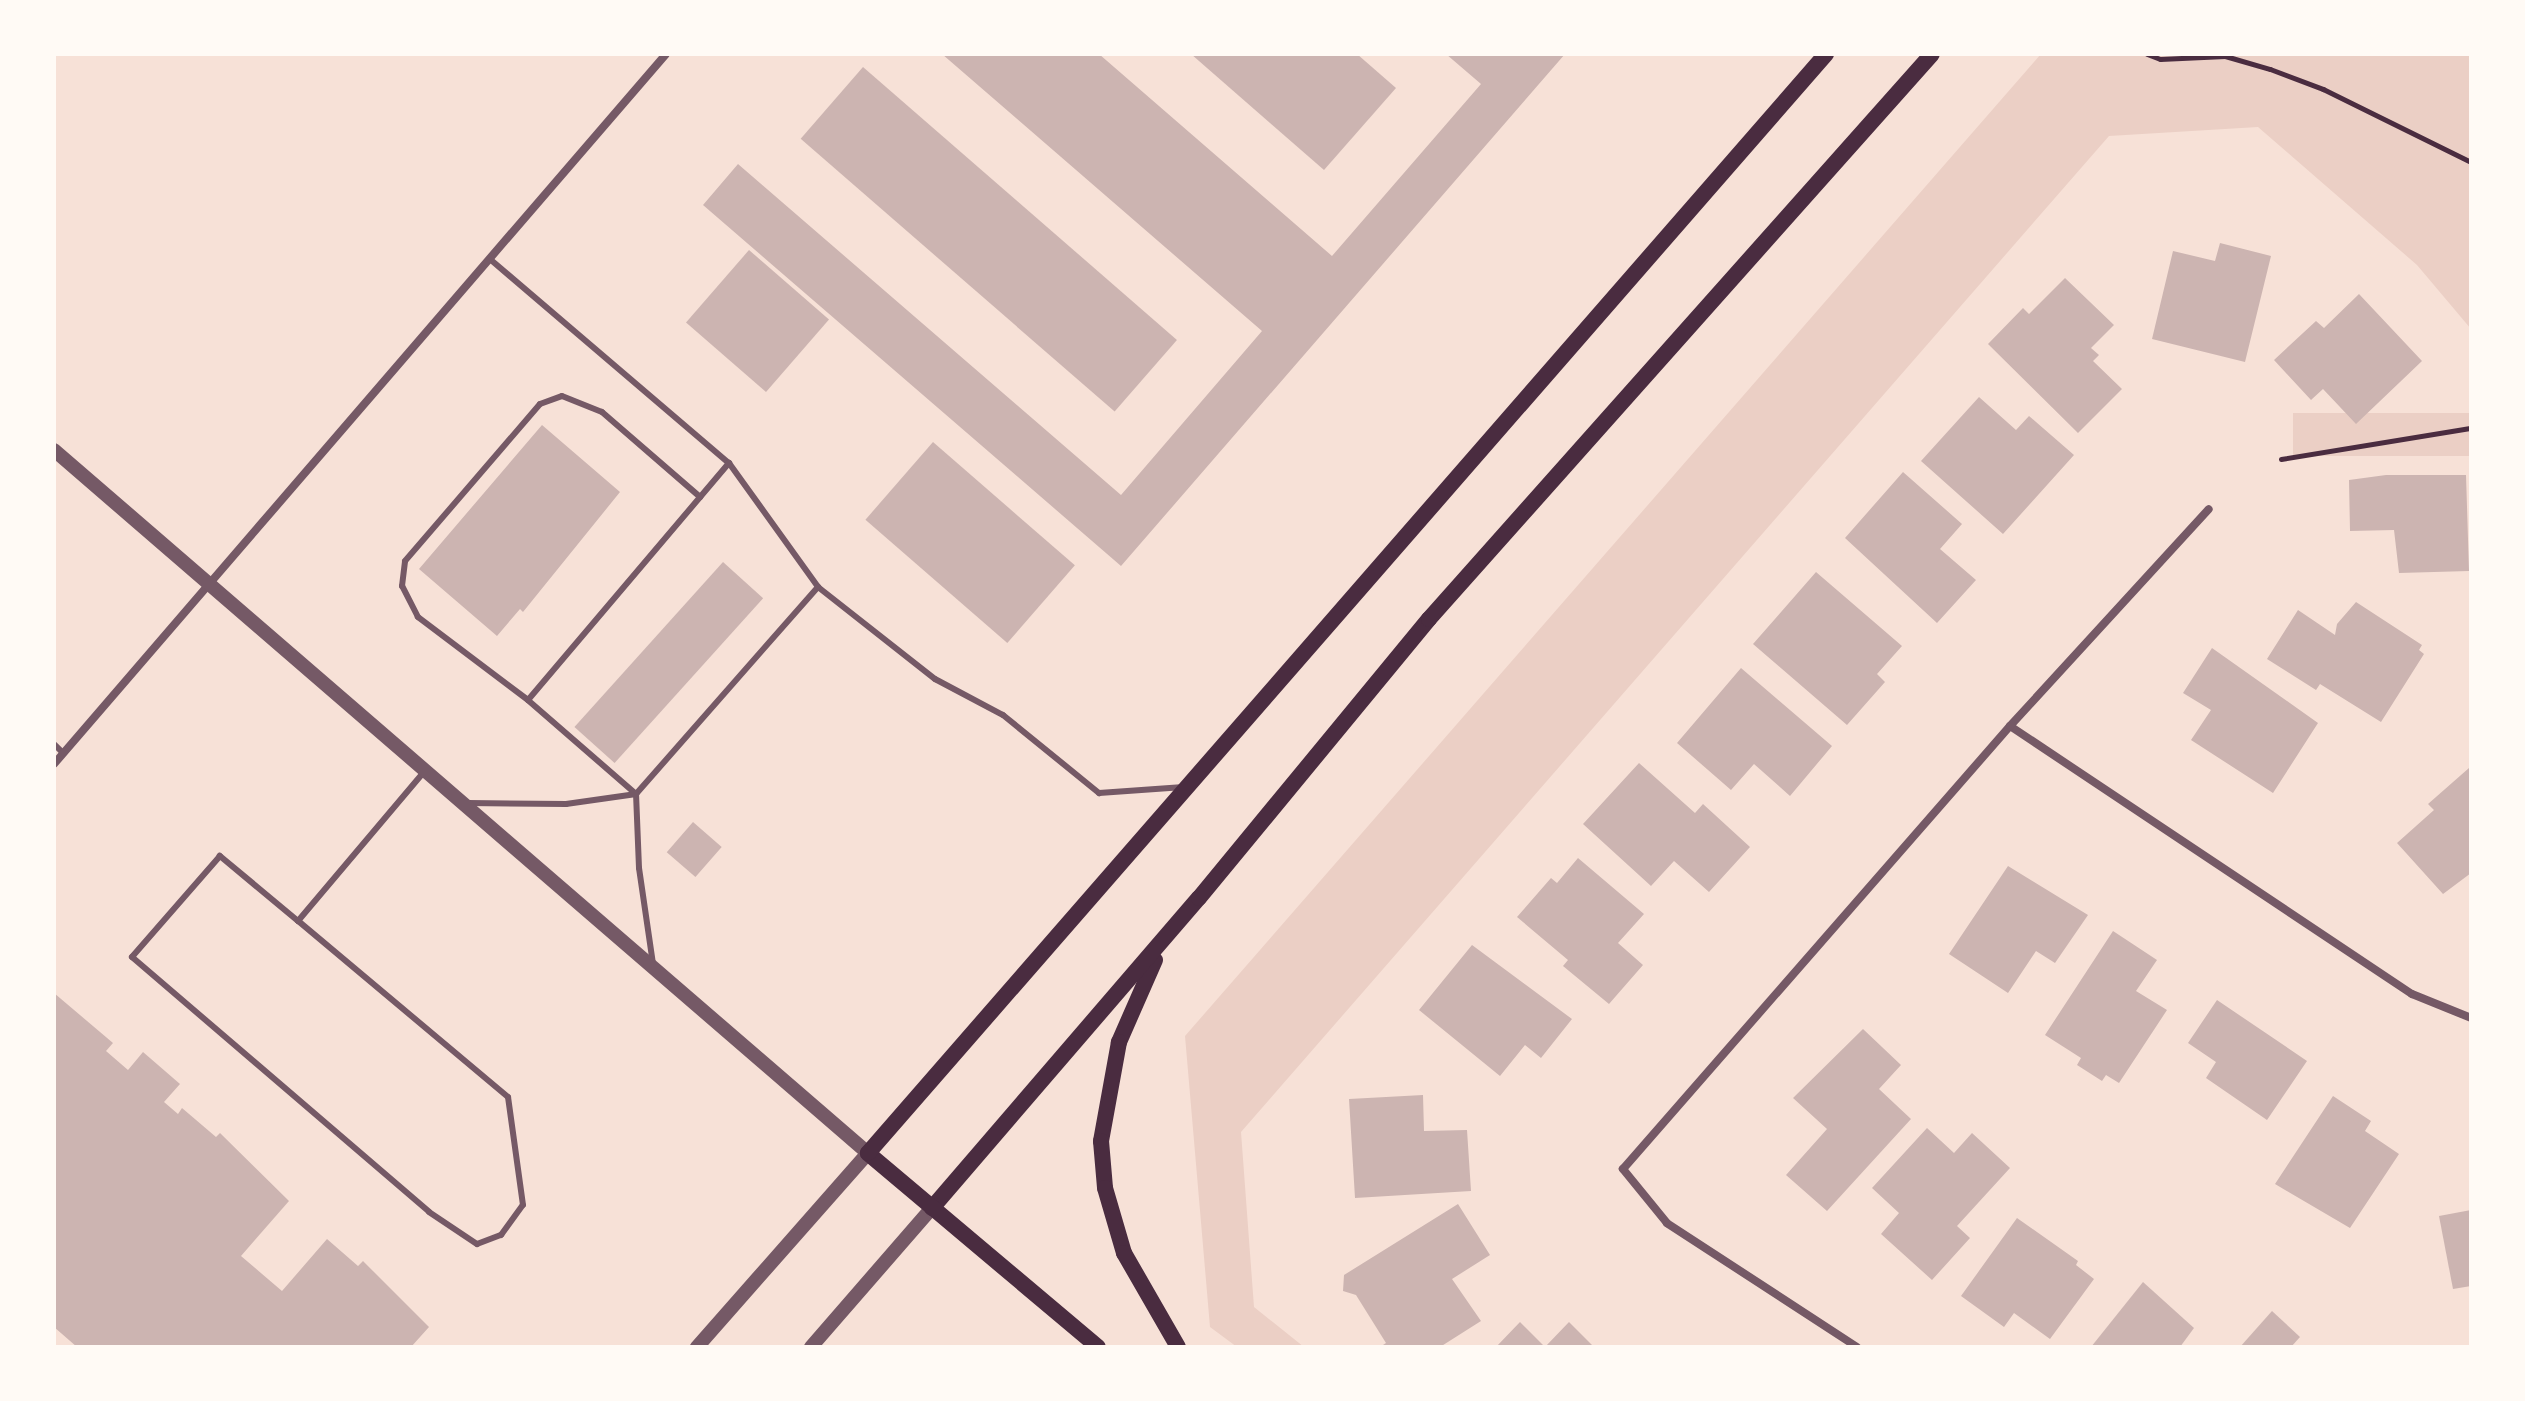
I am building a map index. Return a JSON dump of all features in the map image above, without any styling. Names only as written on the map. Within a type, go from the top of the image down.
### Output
[{"type":"main road","points":[[1098,1347],[868,1153],[1826,54]]},
{"type":"main road","points":[[932,1208],[1199,898],[1429,619],[1932,54]]},
{"type":"main road","points":[[1178,1347],[1124,1253],[1105,1188],[1101,1141],[1119,1042],[1147,971],[1199,898]]},
{"type":"street","points":[[54,764],[666,54]]},
{"type":"street","points":[[54,450],[211,582],[868,1153],[697,1347]]},
{"type":"street","points":[[1857,1347],[1667,1223],[1623,1169],[2010,726],[2209,509]]},
{"type":"street","points":[[2010,726],[2412,994],[2471,1018]]},
{"type":"street","points":[[811,1347],[932,1208]]},
{"type":"lane","points":[[491,260],[729,463],[818,587],[935,679],[1003,715],[1099,793],[1187,787]]},
{"type":"lane","points":[[653,964],[639,868],[636,794],[528,700],[418,617],[402,586],[405,561],[540,404],[562,396],[602,412],[700,497]]},
{"type":"lane","points":[[528,700],[729,463]]},
{"type":"lane","points":[[466,803],[566,804],[636,794],[818,587]]},
{"type":"lane","points":[[54,744],[63,753]]},
{"type":"lane","points":[[298,921],[426,770]]},
{"type":"lane","points":[[220,856],[298,921],[508,1097],[523,1205],[501,1235],[477,1244],[429,1212],[132,957],[220,856]]},
{"type":"path","points":[[2147,54],[2160,59],[2225,56],[2270,69],[2323,89],[2471,162]]},
{"type":"path","points":[[2281,459],[2471,428]]},
{"type":"shaded area","points":[[2041,54],[2471,54],[2471,329],[2417,265],[2258,127],[2109,136],[1241,1132],[1254,1307],[1304,1347],[1237,1347],[1210,1327],[1185,1036]]},
{"type":"shaded area","points":[[2293,413],[2471,413],[2471,456],[2293,456]]},
{"type":"building","points":[[942,54],[1099,54],[1332,256],[1481,84],[1446,54],[1565,54],[1121,566],[703,205],[738,164],[1121,495],[1262,331]]},
{"type":"building","points":[[1191,54],[1357,54],[1396,88],[1324,170]]},
{"type":"building","points":[[863,67],[1177,340],[1115,412],[801,139]]},
{"type":"building","points":[[2220,243],[2271,256],[2245,362],[2152,339],[2173,251],[2215,261]]},
{"type":"building","points":[[749,250],[829,320],[766,392],[686,322]]},
{"type":"building","points":[[2065,278],[2114,325],[2091,348],[2099,355],[2093,361],[2122,389],[2078,433],[1988,344],[2023,308],[2029,314]]},
{"type":"building","points":[[2359,294],[2422,361],[2356,424],[2323,389],[2311,400],[2274,360],[2316,321],[2324,328]]},
{"type":"building","points":[[1979,397],[2016,430],[2029,416],[2074,455],[2003,534],[1921,461]]},
{"type":"building","points":[[542,425],[620,492],[523,612],[520,609],[497,636],[419,569]]},
{"type":"building","points":[[933,442],[1075,565],[1007,643],[865,520]]},
{"type":"building","points":[[1903,472],[1962,524],[1940,549],[1976,580],[1937,623],[1845,538]]},
{"type":"building","points":[[2386,475],[2466,475],[2469,571],[2399,573],[2394,530],[2350,531],[2349,480]]},
{"type":"building","points":[[723,562],[763,598],[615,763],[574,727]]},
{"type":"building","points":[[1816,572],[1902,646],[1877,674],[1885,682],[1847,725],[1753,644]]},
{"type":"building","points":[[2356,602],[2422,645],[2419,650],[2424,654],[2381,722],[2320,684],[2316,690],[2267,659],[2298,610],[2335,635],[2337,624]]},
{"type":"building","points":[[2212,648],[2318,723],[2273,793],[2191,740],[2211,710],[2183,693]]},
{"type":"building","points":[[1741,668],[1832,746],[1790,796],[1754,764],[1731,790],[1677,743]]},
{"type":"building","points":[[1639,763],[1695,813],[1703,804],[1750,847],[1709,892],[1674,861],[1651,886],[1583,824]]},
{"type":"building","points":[[2469,768],[2471,873],[2443,894],[2397,843],[2434,810],[2428,804]]},
{"type":"building","points":[[693,822],[722,847],[695,877],[667,852]]},
{"type":"building","points":[[1578,858],[1644,914],[1618,943],[1643,965],[1609,1004],[1563,966],[1568,960],[1517,917],[1551,878],[1557,883]]},
{"type":"building","points":[[2008,866],[2088,915],[2055,963],[2036,951],[2008,993],[1949,954]]},
{"type":"building","points":[[2113,931],[2157,960],[2136,991],[2167,1010],[2119,1083],[2106,1075],[2102,1081],[2077,1065],[2081,1058],[2045,1035]]},
{"type":"building","points":[[1472,945],[1572,1019],[1541,1058],[1525,1045],[1500,1076],[1419,1010]]},
{"type":"building","points":[[54,993],[113,1043],[106,1051],[128,1070],[143,1052],[180,1084],[164,1102],[178,1114],[182,1108],[216,1137],[220,1133],[289,1201],[241,1256],[282,1291],[327,1239],[358,1266],[363,1261],[429,1327],[411,1347],[77,1347],[54,1327]]},
{"type":"building","points":[[2217,1000],[2307,1061],[2267,1120],[2206,1078],[2216,1062],[2188,1043]]},
{"type":"building","points":[[1863,1029],[1901,1065],[1879,1089],[1911,1119],[1827,1211],[1786,1175],[1827,1129],[1793,1098]]},
{"type":"building","points":[[1423,1095],[1424,1131],[1467,1130],[1471,1191],[1355,1198],[1349,1099]]},
{"type":"building","points":[[2333,1096],[2371,1121],[2365,1131],[2399,1154],[2350,1228],[2275,1184]]},
{"type":"building","points":[[1927,1128],[1954,1153],[1972,1133],[2010,1168],[1957,1226],[1970,1238],[1932,1280],[1881,1234],[1899,1213],[1872,1188]]},
{"type":"building","points":[[1458,1204],[1490,1255],[1452,1279],[1481,1321],[1440,1347],[1380,1347],[1386,1343],[1356,1295],[1343,1291],[1344,1275]]},
{"type":"building","points":[[2471,1210],[2471,1286],[2453,1289],[2439,1216]]},
{"type":"building","points":[[2017,1218],[2078,1261],[2076,1265],[2094,1279],[2050,1339],[2014,1313],[2004,1327],[1961,1296]]},
{"type":"building","points":[[2143,1282],[2194,1328],[2180,1347],[2091,1347]]},
{"type":"building","points":[[2272,1311],[2300,1337],[2291,1347],[2240,1347]]},
{"type":"building","points":[[1520,1322],[1545,1347],[1496,1347]]},
{"type":"building","points":[[1569,1322],[1594,1347],[1545,1347]]}]
